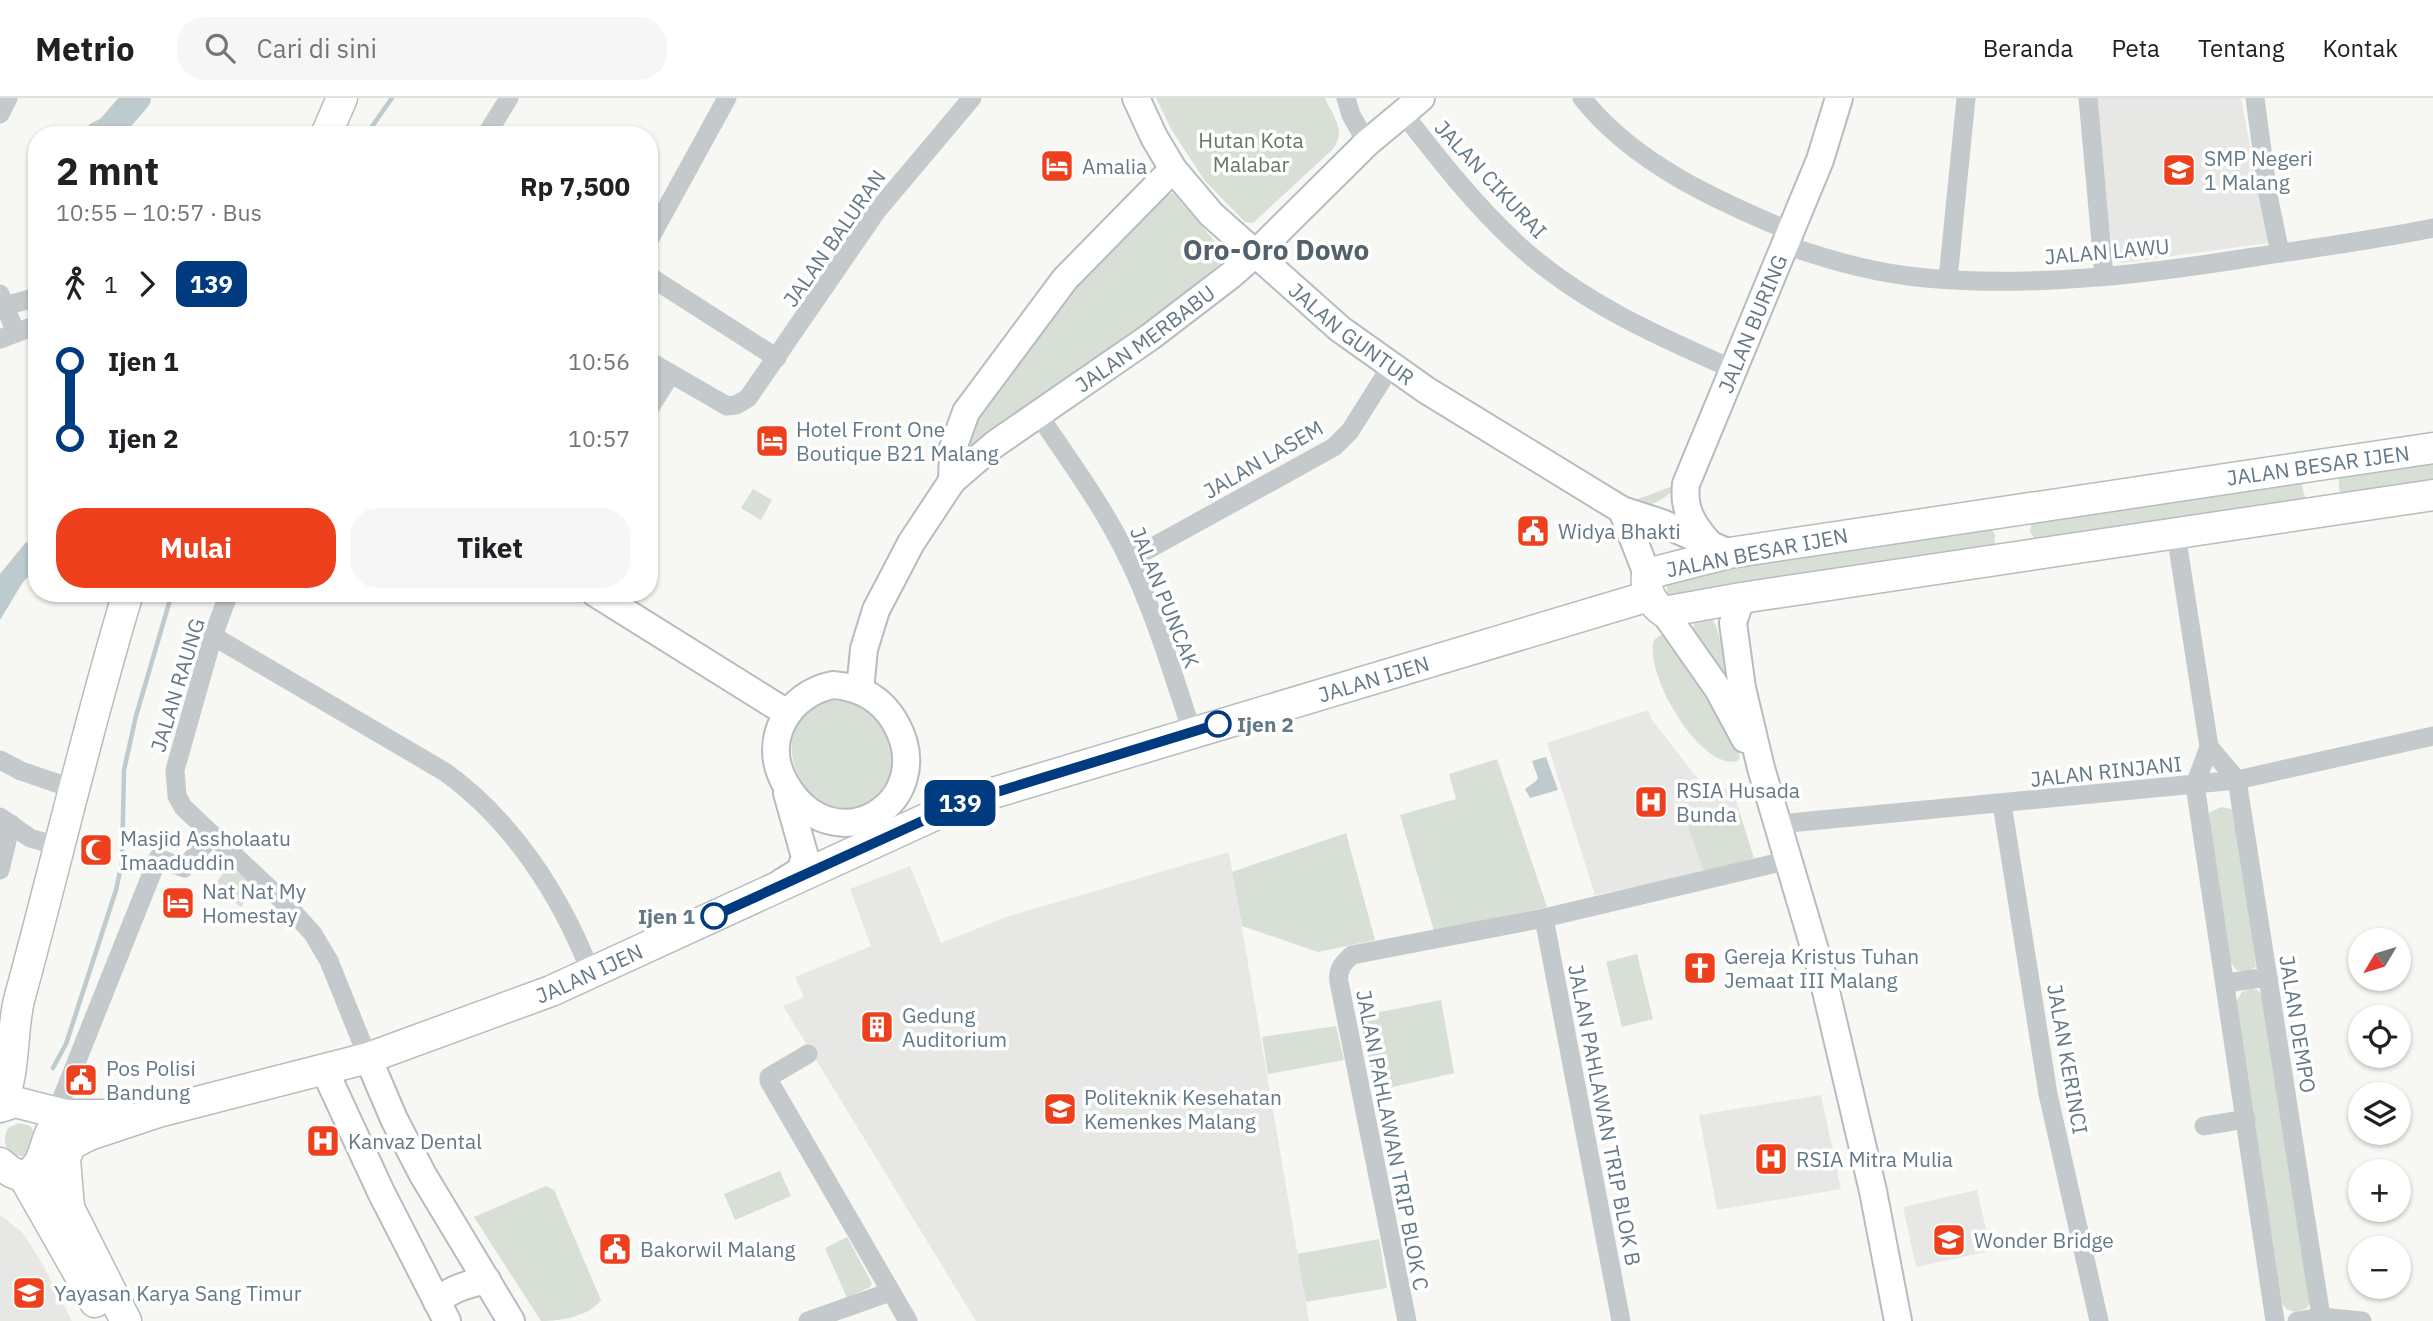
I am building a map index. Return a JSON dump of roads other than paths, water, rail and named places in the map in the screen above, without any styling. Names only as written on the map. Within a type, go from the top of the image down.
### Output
[{"type":"main road","points":[[331,126],[342,98]]},
{"type":"main road","name":"JALAN GUNTUR","points":[[1136,98],[1173,169],[1211,214],[1340,329],[1437,397],[1622,510],[1719,548]]},
{"type":"main road","name":"JALAN BURING","points":[[1719,548],[1697,530],[1687,512],[1684,499],[1686,484],[1789,239],[1820,160],[1839,98]]},
{"type":"main road","name":"JALAN MERBABU","points":[[860,690],[864,649],[876,610],[911,543],[952,481],[995,444],[1150,337],[1254,255],[1367,143],[1412,106]]},
{"type":"main road","points":[[952,481],[953,448],[966,412],[1065,279],[1173,169]]},
{"type":"main road","name":"JALAN BESAR IJEN","points":[[1653,594],[1719,548],[2006,511],[2433,448]]},
{"type":"main road","points":[[2316,466],[2325,511]]},
{"type":"main road","name":"JALAN BESAR IJEN","points":[[1653,594],[1741,598],[2433,495]]},
{"type":"main road","points":[[1622,510],[1653,594],[1718,689],[1761,768]]},
{"type":"main road","points":[[2006,511],[2012,558]]},
{"type":"main road","name":"JALAN IJEN","points":[[69,1208],[65,1159],[70,1145],[99,1132],[158,1112],[368,1058],[551,991],[964,802],[1653,594]]},
{"type":"main road","points":[[1741,598],[1733,623],[1735,649],[1761,768],[1822,974],[1852,1096],[1874,1191],[1898,1321]]},
{"type":"main road","points":[[0,1106],[10,1069],[7,1023],[61,847],[102,681],[125,602]]},
{"type":"main road","points":[[609,602],[787,713]]},
{"type":"main road","points":[[763,893],[800,871],[805,857],[777,755],[780,727],[787,713],[806,695],[833,685],[860,690],[877,700],[891,715],[901,732],[905,772],[898,792],[822,867]]},
{"type":"main road","points":[[784,781],[803,807],[822,819],[840,824],[964,802]]},
{"type":"main road","points":[[368,1058],[417,1164],[512,1321]]},
{"type":"main road","points":[[324,1069],[381,1192],[442,1311]]},
{"type":"main road","name":"JALAN IJEN","points":[[0,1106],[15,1102],[61,1114],[102,1116],[158,1112]]},
{"type":"main road","points":[[21,1168],[61,1114]]},
{"type":"main road","points":[[21,1168],[48,1173],[69,1208],[126,1321]]},
{"type":"main road","points":[[21,1168],[104,1321]]},
{"type":"main road","points":[[442,1311],[445,1294],[487,1280]]},
{"type":"street","points":[[0,114],[8,98]]},
{"type":"street","points":[[492,126],[509,98]]},
{"type":"street","points":[[658,224],[727,98]]},
{"type":"street","name":"JALAN BALURAN","points":[[671,374],[727,406],[736,405],[748,398],[876,212],[972,98]]},
{"type":"street","points":[[1346,98],[1351,115],[1367,143]]},
{"type":"street","name":"JALAN LAWU","points":[[1582,98],[1594,113],[1629,144],[1657,164],[1831,260],[1880,271],[1948,279],[2045,280],[2104,276],[2324,248],[2433,228]]},
{"type":"street","points":[[1948,279],[1966,98]]},
{"type":"street","points":[[2088,98],[2104,276]]},
{"type":"street","points":[[2255,98],[2268,195],[2280,253]]},
{"type":"street","name":"JALAN CIKURAI","points":[[1412,106],[1450,173],[1491,219],[1541,264],[1613,313],[1735,370]]},
{"type":"street","points":[[658,282],[777,358]]},
{"type":"street","points":[[28,298],[2,300],[8,336],[28,328]]},
{"type":"street","points":[[658,366],[671,374],[658,395]]},
{"type":"street","name":"JALAN LASEM","points":[[1129,560],[1334,447],[1350,431],[1391,366]]},
{"type":"street","name":"JALAN PUNCAK","points":[[1038,414],[1110,522],[1129,560],[1160,637],[1192,732]]},
{"type":"street","points":[[2176,534],[2209,747],[2195,785],[2275,1321]]},
{"type":"street","name":"JALAN RAUNG","points":[[226,602],[178,759],[174,785],[183,807],[287,905],[313,934],[329,961],[368,1058]]},
{"type":"street","points":[[214,636],[463,784],[533,862],[579,942],[592,973]]},
{"type":"street","name":"JALAN RINJANI","points":[[1779,824],[2237,780],[2433,736]]},
{"type":"street","points":[[2209,747],[2237,780]]},
{"type":"street","points":[[0,760],[21,771],[74,789]]},
{"type":"street","name":"JALAN DEMPO","points":[[2237,780],[2320,1317]]},
{"type":"street","name":"JALAN KERINCI","points":[[2002,804],[2048,1094],[2099,1321]]},
{"type":"street","points":[[0,870],[5,821],[30,838],[61,847]]},
{"type":"street","points":[[61,1114],[158,858],[184,868],[212,836]]},
{"type":"street","points":[[1544,918],[1790,860]]},
{"type":"street","name":"JALAN PAHLAWAN TRIP BLOK C","points":[[1407,1321],[1339,982],[1341,967],[1352,956],[1544,918]]},
{"type":"street","name":"JALAN PAHLAWAN TRIP BLOK B","points":[[1544,918],[1621,1321]]},
{"type":"street","points":[[2225,983],[2268,977]]},
{"type":"street","points":[[808,1054],[769,1077],[769,1081],[908,1321]]},
{"type":"street","points":[[2204,1126],[2246,1119]]},
{"type":"street","points":[[808,1321],[890,1292]]},
{"type":"street","points":[[2297,1321],[2320,1317],[2362,1321]]},
{"type":"waterway","points":[[112,126],[137,98]]},
{"type":"waterway","points":[[372,126],[392,98]]},
{"type":"waterway","points":[[53,1068],[66,1044],[116,890],[122,862],[124,770],[136,716],[169,602]]},
{"type":"place","name":"Amalia","points":[[1057,166]]},
{"type":"place","name":"SMP Negeri 1 Malang","points":[[2179,170]]},
{"type":"place","name":"Hotel Front One Boutique B21 Malang","points":[[772,441]]},
{"type":"place","name":"Widya Bhakti","points":[[1533,531]]},
{"type":"place","name":"Ijen 2","points":[[1218,724]]},
{"type":"place","name":"RSIA Husada Bunda","points":[[1651,802]]},
{"type":"place","name":"Masjid Assholaatu Imaaduddin","points":[[96,850]]},
{"type":"place","name":"Nat Nat My Homestay","points":[[178,903]]},
{"type":"place","name":"Ijen 1","points":[[714,916]]},
{"type":"place","name":"Gereja Kristus Tuhan Jemaat III Malang","points":[[1700,968]]},
{"type":"place","name":"Gedung Auditorium","points":[[877,1027]]},
{"type":"place","name":"Pos Polisi Bandung","points":[[81,1080]]},
{"type":"place","name":"Politeknik Kesehatan Kemenkes Malang","points":[[1060,1109]]},
{"type":"place","name":"Kanvaz Dental","points":[[323,1141]]},
{"type":"place","name":"RSIA Mitra Mulia","points":[[1771,1159]]},
{"type":"place","name":"Wonder Bridge","points":[[1949,1240]]},
{"type":"place","name":"Bakorwil Malang","points":[[615,1249]]},
{"type":"place","name":"Yayasan Karya Sang Timur","points":[[29,1293]]},
{"type":"district","name":"Oro-Oro Dowo","points":[[1276,249]]},
{"type":"park label","name":"Hutan Kota Malabar","points":[[1251,152]]}]
